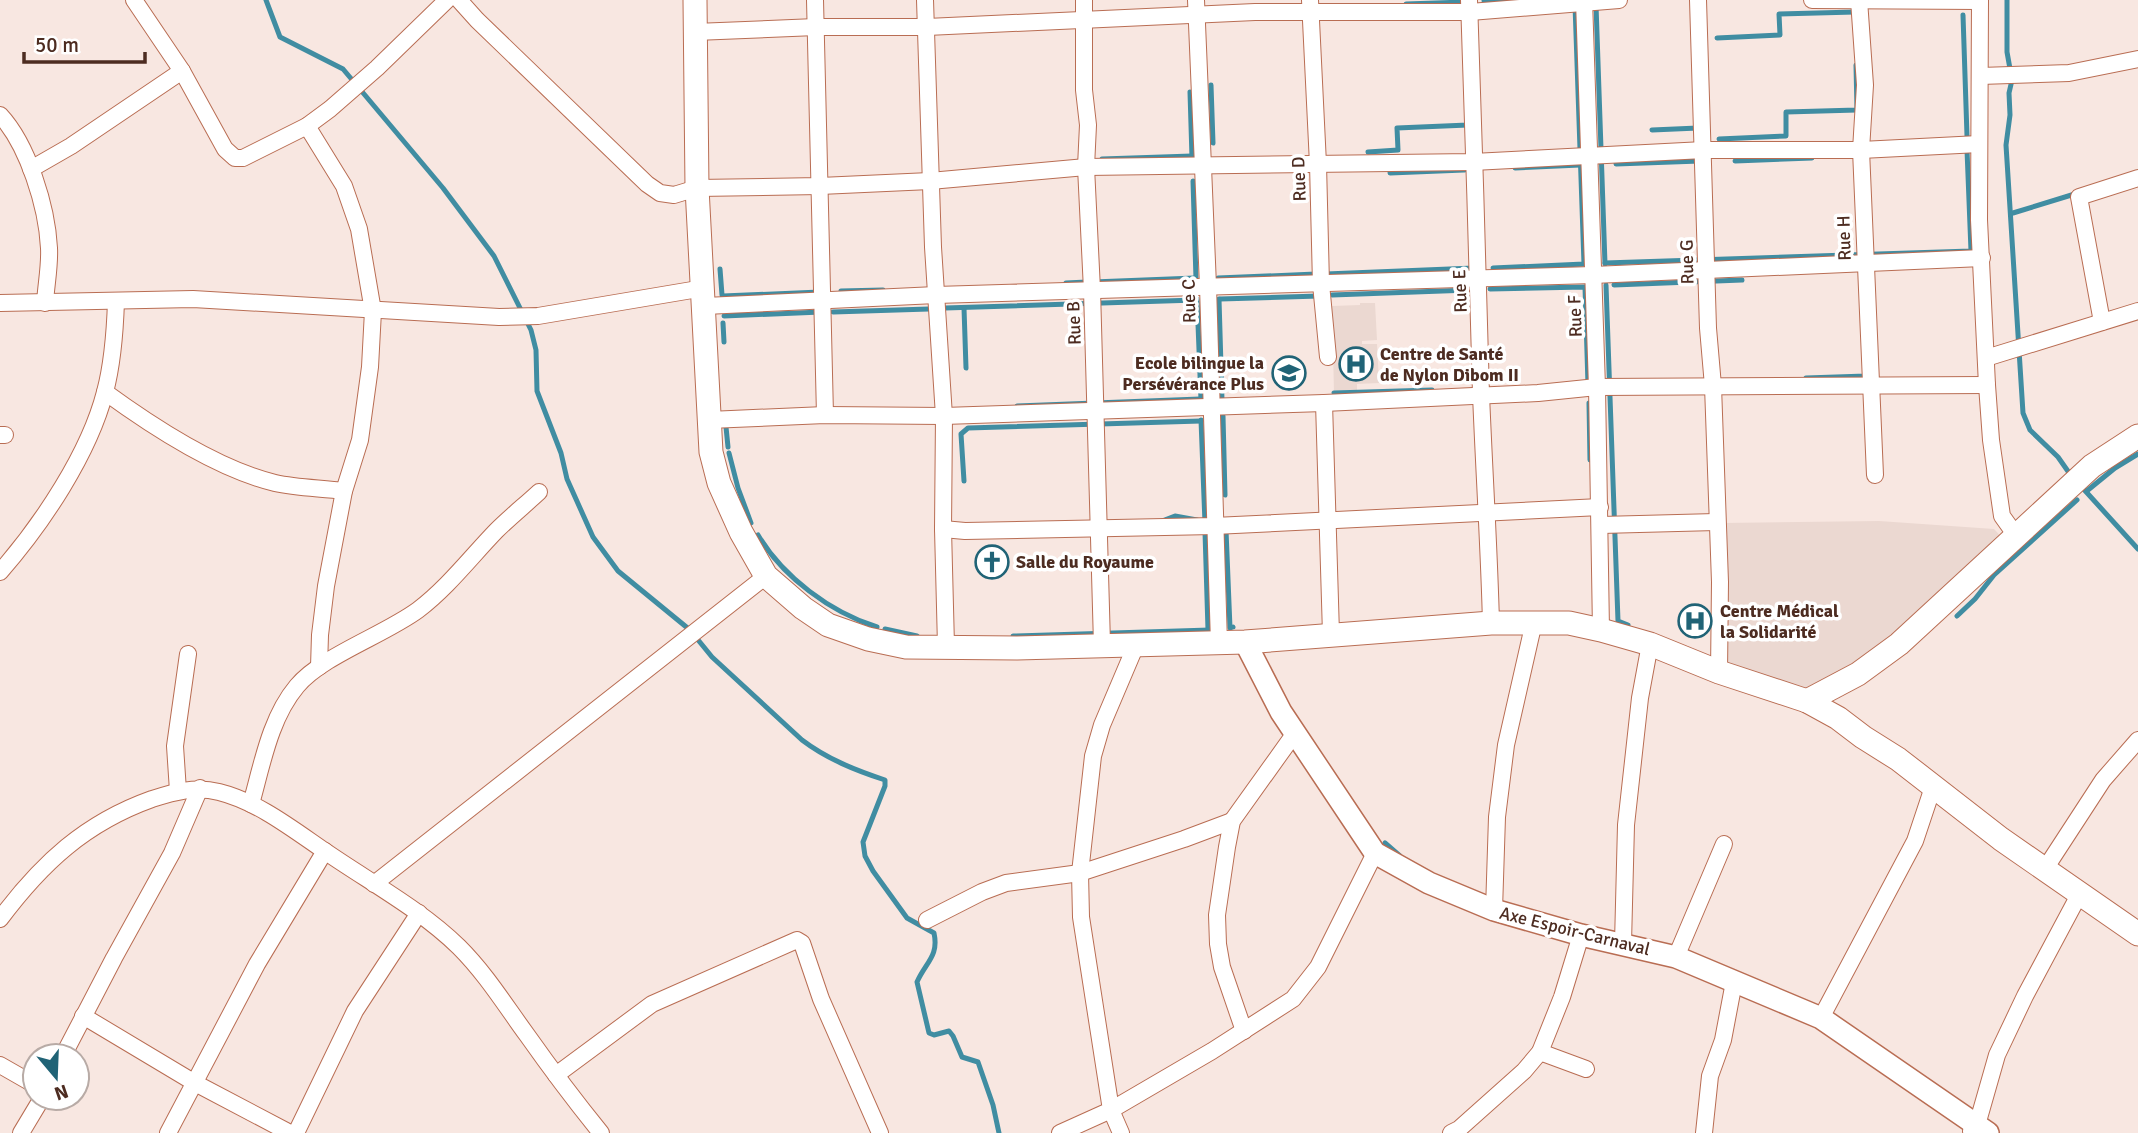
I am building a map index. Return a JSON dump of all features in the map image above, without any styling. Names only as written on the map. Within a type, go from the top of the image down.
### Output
[{"type":"main road","points":[[695,0],[697,188],[711,452],[719,483],[741,532],[766,576],[803,608],[828,625],[868,639],[906,647],[1017,648],[1244,642],[1491,623],[1569,623],[1601,629],[1807,701],[1838,718],[2001,839],[2138,934]]},
{"type":"main road","points":[[1807,701],[1858,674],[1899,644],[2092,466],[2138,436]]},
{"type":"street","points":[[134,0],[182,71],[225,149],[235,158],[243,158],[307,126],[377,68],[447,0]]},
{"type":"street","points":[[459,0],[646,184],[660,193],[674,195],[697,188],[821,187],[930,181],[1086,167],[1473,162],[1704,150],[1861,150],[1979,144]]},
{"type":"street","points":[[815,0],[825,415]]},
{"type":"street","points":[[925,0],[930,181],[944,416],[946,646]]},
{"type":"street","name":"Rue B","points":[[1084,0],[1084,66],[1088,125],[1086,167],[1102,644]]},
{"type":"street","points":[[695,32],[1086,21],[1196,7],[1255,12],[1311,6],[1469,6],[1619,0]]},
{"type":"street","name":"Rue G","points":[[1698,0],[1706,270],[1720,582],[1719,671]]},
{"type":"street","points":[[1812,0],[1980,1],[1979,220],[1987,385],[2002,516],[2017,537]]},
{"type":"street","name":"Rue F","points":[[1584,1],[1601,525],[1601,629]]},
{"type":"street","name":"Rue H","points":[[1859,1],[1865,85],[1861,150],[1864,263],[1875,475]]},
{"type":"street","name":"Rue D","points":[[1311,6],[1321,284],[1328,357]]},
{"type":"street","name":"Rue E","points":[[1469,6],[1491,623]]},
{"type":"street","name":"Rue C","points":[[1196,7],[1219,643]]},
{"type":"street","points":[[1980,76],[2069,72],[2138,59]]},
{"type":"street","points":[[31,169],[71,146],[182,71]]},
{"type":"street","points":[[0,115],[20,144],[31,169],[44,217],[49,249],[45,303]]},
{"type":"street","points":[[307,126],[344,186],[359,229],[373,311],[370,367],[360,440],[344,491],[326,586],[319,667]]},
{"type":"street","points":[[2102,322],[2080,197],[2138,178]]},
{"type":"street","points":[[0,303],[193,299],[499,317],[538,316],[644,300],[704,297],[822,300],[1593,275],[1982,258]]},
{"type":"street","points":[[0,572],[37,524],[72,468],[97,417],[105,392],[114,341],[116,301]]},
{"type":"street","points":[[1986,358],[2138,311]]},
{"type":"street","points":[[709,420],[825,415],[944,416],[1324,402],[1538,393],[1597,387],[1987,385]]},
{"type":"street","points":[[105,392],[171,438],[232,467],[275,483],[344,491]]},
{"type":"street","points":[[1324,402],[1331,634]]},
{"type":"street","points":[[251,804],[284,705],[298,684],[319,667],[417,611],[453,580],[496,531],[539,492]]},
{"type":"street","points":[[943,529],[965,531],[1214,526],[1600,507]]},
{"type":"street","points":[[1601,525],[1716,522]]},
{"type":"street","points":[[374,884],[766,576]]},
{"type":"street","points":[[1493,910],[1497,817],[1506,745],[1534,622]]},
{"type":"street","name":"Axe Espoir-Carnaval","points":[[1244,642],[1268,691],[1294,733],[1375,853],[1429,883],[1493,910],[1581,935],[1676,957],[1821,1018],[1978,1130]]},
{"type":"street","points":[[1623,943],[1628,797],[1640,698],[1650,644]]},
{"type":"street","points":[[1121,1133],[1111,1110],[1081,917],[1080,873],[1093,757],[1102,725],[1136,645]]},
{"type":"street","points":[[178,790],[175,746],[188,654]]},
{"type":"street","points":[[1244,1031],[1222,967],[1218,944],[1217,915],[1222,878],[1232,821],[1294,733]]},
{"type":"street","points":[[2045,869],[2103,779],[2138,740]]},
{"type":"street","points":[[1821,1018],[1915,841],[1933,787]]},
{"type":"street","points":[[70,1042],[172,853],[200,788]]},
{"type":"street","points":[[2,912],[66,846],[91,827],[122,810],[178,790],[200,788],[225,794],[251,804],[419,913],[458,947],[487,978],[597,1132]]},
{"type":"street","points":[[927,920],[1006,883],[1080,873],[1232,821]]},
{"type":"street","points":[[1676,957],[1724,844]]},
{"type":"street","points":[[168,1133],[257,964],[324,851]]},
{"type":"street","points":[[1060,1133],[1111,1110],[1293,999],[1318,967],[1375,853]]},
{"type":"street","points":[[1978,1130],[1997,1055],[2080,893]]},
{"type":"street","points":[[296,1133],[355,1011],[419,913]]},
{"type":"street","points":[[1458,1132],[1524,1072],[1540,1052],[1562,997],[1581,935]]},
{"type":"street","points":[[556,1075],[652,1004],[797,940],[802,943],[821,999],[880,1133]]},
{"type":"street","points":[[1704,1133],[1710,1076],[1723,1040],[1734,982]]},
{"type":"street","points":[[83,1016],[195,1083],[290,1133]]},
{"type":"street","points":[[1540,1052],[1586,1069]]},
{"type":"street","points":[[0,1065],[21,1077]]},
{"type":"street","points":[[20,1133],[33,1112]]},
{"type":"shaded area","name":"Centre de Santé de Nylon Dibom II","points":[[1375,303],[1377,340],[1362,341],[1362,344],[1377,344],[1379,383],[1357,384],[1357,392],[1334,393],[1332,306]]},
{"type":"shaded area","points":[[1879,521],[1994,529],[2009,545],[1804,711],[1723,683],[1722,523]]},
{"type":"waterway","points":[[266,0],[280,37],[343,69],[443,188],[494,256],[531,330],[536,350],[537,391],[561,453],[567,479],[593,537],[618,571],[690,630],[712,657],[802,740],[821,753],[885,780],[863,842],[865,856],[907,918],[934,933],[935,948],[917,982],[929,1033],[934,1035],[949,1031],[962,1057],[978,1062],[993,1105],[999,1133]]},
{"type":"waterway","points":[[1484,1],[1520,0]]},
{"type":"waterway","points":[[2007,0],[2007,52],[2012,80],[2006,145],[2023,413],[2030,430],[2058,457],[2072,477]]},
{"type":"waterway","points":[[1406,4],[1465,2]]},
{"type":"waterway","points":[[1493,268],[1584,264],[1575,5]]},
{"type":"waterway","points":[[1596,5],[1605,264]]},
{"type":"waterway","points":[[1717,38],[1780,35],[1779,14],[1855,12]]},
{"type":"waterway","points":[[1963,15],[1967,136]]},
{"type":"waterway","points":[[1719,139],[1786,136],[1786,112],[1857,110],[1856,65]]},
{"type":"waterway","points":[[1211,85],[1213,143]]},
{"type":"waterway","points":[[1190,92],[1192,158]]},
{"type":"waterway","points":[[1368,152],[1398,150],[1397,128],[1468,125],[1468,122]]},
{"type":"waterway","points":[[1652,130],[1698,128]]},
{"type":"waterway","points":[[1605,263],[1971,251],[1967,150]]},
{"type":"waterway","points":[[1102,159],[1192,156]]},
{"type":"waterway","points":[[1735,161],[1812,158]]},
{"type":"waterway","points":[[1616,164],[1700,161]]},
{"type":"waterway","points":[[1515,168],[1580,165]]},
{"type":"waterway","points":[[1390,173],[1464,170]]},
{"type":"waterway","points":[[1193,181],[1196,279]]},
{"type":"waterway","points":[[2013,213],[2078,193]]},
{"type":"waterway","points":[[1326,274],[1474,268]]},
{"type":"waterway","points":[[720,269],[722,295]]},
{"type":"waterway","points":[[1218,278],[1316,274]]},
{"type":"waterway","points":[[1093,282],[1195,278]]},
{"type":"waterway","points":[[1614,285],[1742,280]]},
{"type":"waterway","points":[[1066,283],[1087,282]]},
{"type":"waterway","points":[[1606,285],[1618,621],[1628,625]]},
{"type":"waterway","points":[[1490,289],[1585,287],[1588,385]]},
{"type":"waterway","points":[[841,291],[883,290]]},
{"type":"waterway","points":[[1332,295],[1470,290]]},
{"type":"waterway","points":[[723,296],[820,292]]},
{"type":"waterway","points":[[1220,299],[1319,296]]},
{"type":"waterway","points":[[1197,299],[1201,400]]},
{"type":"waterway","points":[[1219,299],[1222,400]]},
{"type":"waterway","points":[[945,308],[1196,300]]},
{"type":"waterway","points":[[964,308],[966,368]]},
{"type":"waterway","points":[[833,312],[929,309]]},
{"type":"waterway","points":[[724,316],[821,312]]},
{"type":"waterway","points":[[723,323],[724,342]]},
{"type":"waterway","points":[[1806,378],[1866,376],[1866,372]]},
{"type":"waterway","points":[[1334,393],[1432,390]]},
{"type":"waterway","points":[[1017,406],[1200,399]]},
{"type":"waterway","points":[[1589,403],[1590,460]]},
{"type":"waterway","points":[[1223,416],[1225,495]]},
{"type":"waterway","points":[[1201,420],[1205,523]]},
{"type":"waterway","points":[[964,481],[961,434],[968,428],[1201,421]]},
{"type":"waterway","points":[[726,427],[728,447]]},
{"type":"waterway","points":[[729,453],[751,523]]},
{"type":"waterway","points":[[2088,490],[2138,454]]},
{"type":"waterway","points":[[2079,484],[2138,549]]},
{"type":"waterway","points":[[1957,616],[1994,575],[2077,500]]},
{"type":"waterway","points":[[1162,521],[1175,516],[1197,520]]},
{"type":"waterway","points":[[1226,530],[1230,628],[1233,627]]},
{"type":"waterway","points":[[1205,532],[1208,630]]},
{"type":"waterway","points":[[758,535],[781,565],[809,591],[842,612],[877,627]]},
{"type":"waterway","points":[[885,629],[917,636]]},
{"type":"waterway","points":[[1013,636],[1210,630]]},
{"type":"waterway","points":[[1385,843],[1400,856]]},
{"type":"place","name":"Centre de Santé de Nylon Dibom II","points":[[1356,364]]},
{"type":"place","name":"Ecole bilingue la Persévérance Plus","points":[[1289,373]]},
{"type":"place","name":"Salle du Royaume","points":[[992,562]]},
{"type":"place","name":"Centre Médical la Solidarité","points":[[1695,621]]}]
